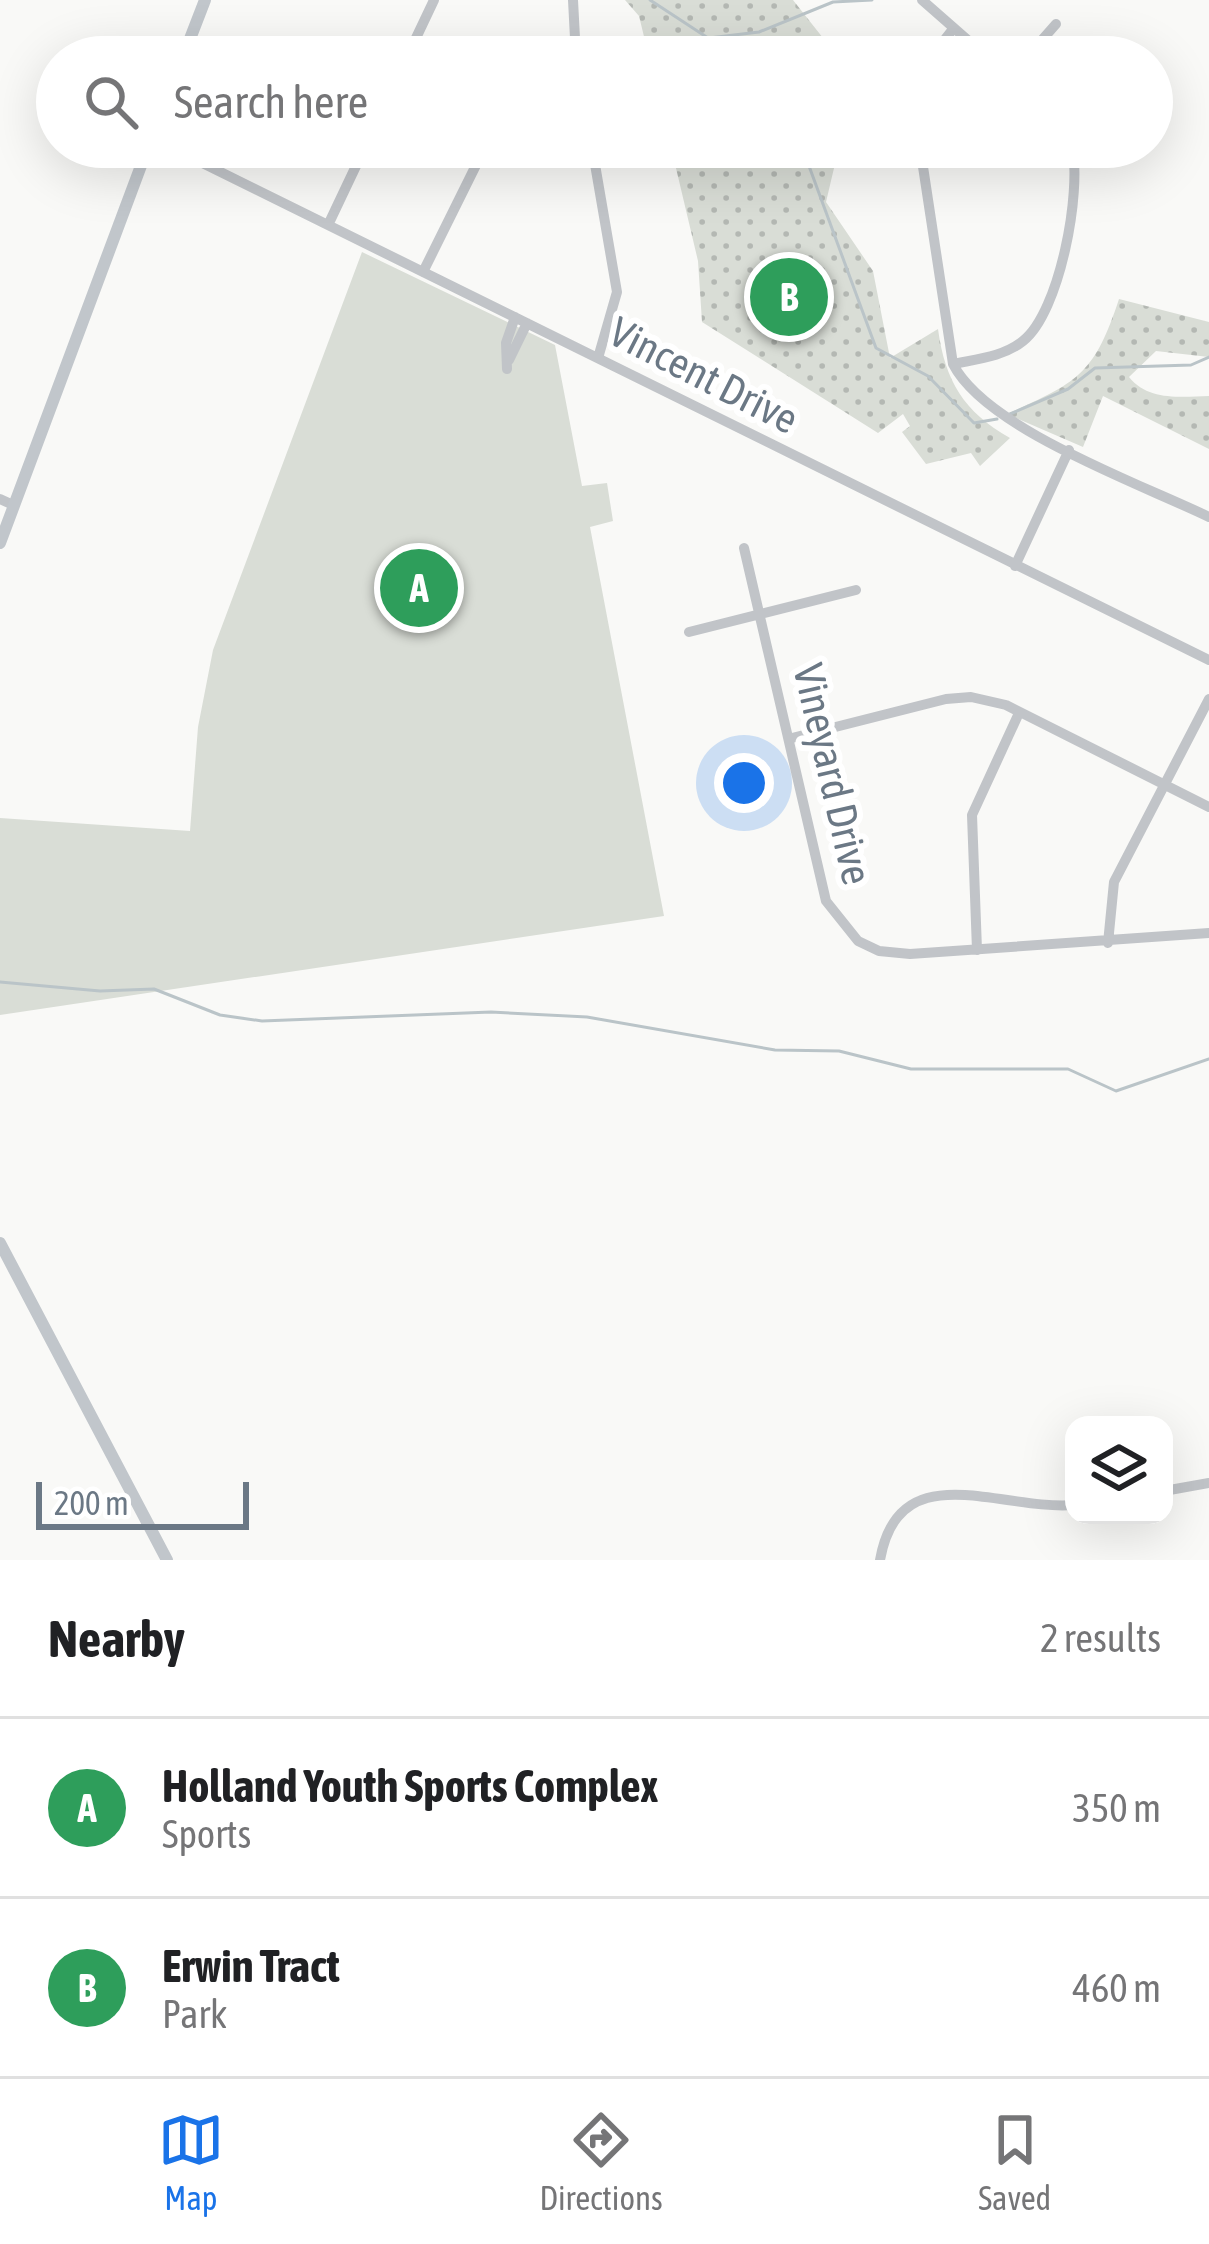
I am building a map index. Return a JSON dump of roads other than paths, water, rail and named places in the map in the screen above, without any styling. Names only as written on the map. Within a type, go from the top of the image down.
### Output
[{"type":"main road","points":[[191,36],[205,0]]},
{"type":"main road","points":[[0,543],[6,501],[140,168]]},
{"type":"main road","points":[[0,1244],[167,1560]]},
{"type":"street","points":[[417,36],[434,0]]},
{"type":"street","points":[[573,0],[575,36]]},
{"type":"street","points":[[922,0],[962,36]]},
{"type":"street","points":[[1045,36],[1056,24]]},
{"type":"street","points":[[947,36],[953,28]]},
{"type":"street","name":"Vincent Drive","points":[[213,168],[1209,661]]},
{"type":"street","points":[[329,224],[355,168]]},
{"type":"street","points":[[423,272],[474,168]]},
{"type":"street","points":[[596,168],[617,292],[598,358]]},
{"type":"street","points":[[923,168],[953,364],[985,405],[1209,518]]},
{"type":"street","points":[[953,364],[1016,346],[1047,310],[1075,187],[1074,168]]},
{"type":"street","points":[[1015,566],[1069,449]]},
{"type":"street","name":"Vineyard Drive","points":[[744,548],[792,738],[823,891],[843,927],[868,947],[889,954],[1209,933]]},
{"type":"street","points":[[689,632],[856,590]]},
{"type":"street","points":[[792,738],[946,699],[987,700],[1209,807]]},
{"type":"street","points":[[1108,943],[1114,882],[1209,699]]},
{"type":"street","points":[[977,950],[972,815],[1019,712]]},
{"type":"street","points":[[1173,1489],[1209,1483]]},
{"type":"street","points":[[880,1560],[898,1513],[926,1497],[1065,1504]]},
{"type":"waterway","points":[[650,0],[705,36]]},
{"type":"waterway","points":[[726,36],[759,32],[833,2],[872,0]]},
{"type":"waterway","points":[[810,168],[876,348],[928,376],[974,423],[997,419]]},
{"type":"waterway","points":[[1010,414],[1068,389],[1095,368],[1191,365],[1209,357]]},
{"type":"waterway","points":[[0,982],[100,991],[154,989],[220,1015],[262,1021],[491,1012],[587,1017],[775,1050],[839,1051],[911,1069],[1068,1069],[1116,1091],[1209,1059]]},
{"type":"place","name":"Erwin Tract","points":[[789,297]]},
{"type":"place","name":"Holland Youth Sports Complex","points":[[419,588]]}]
